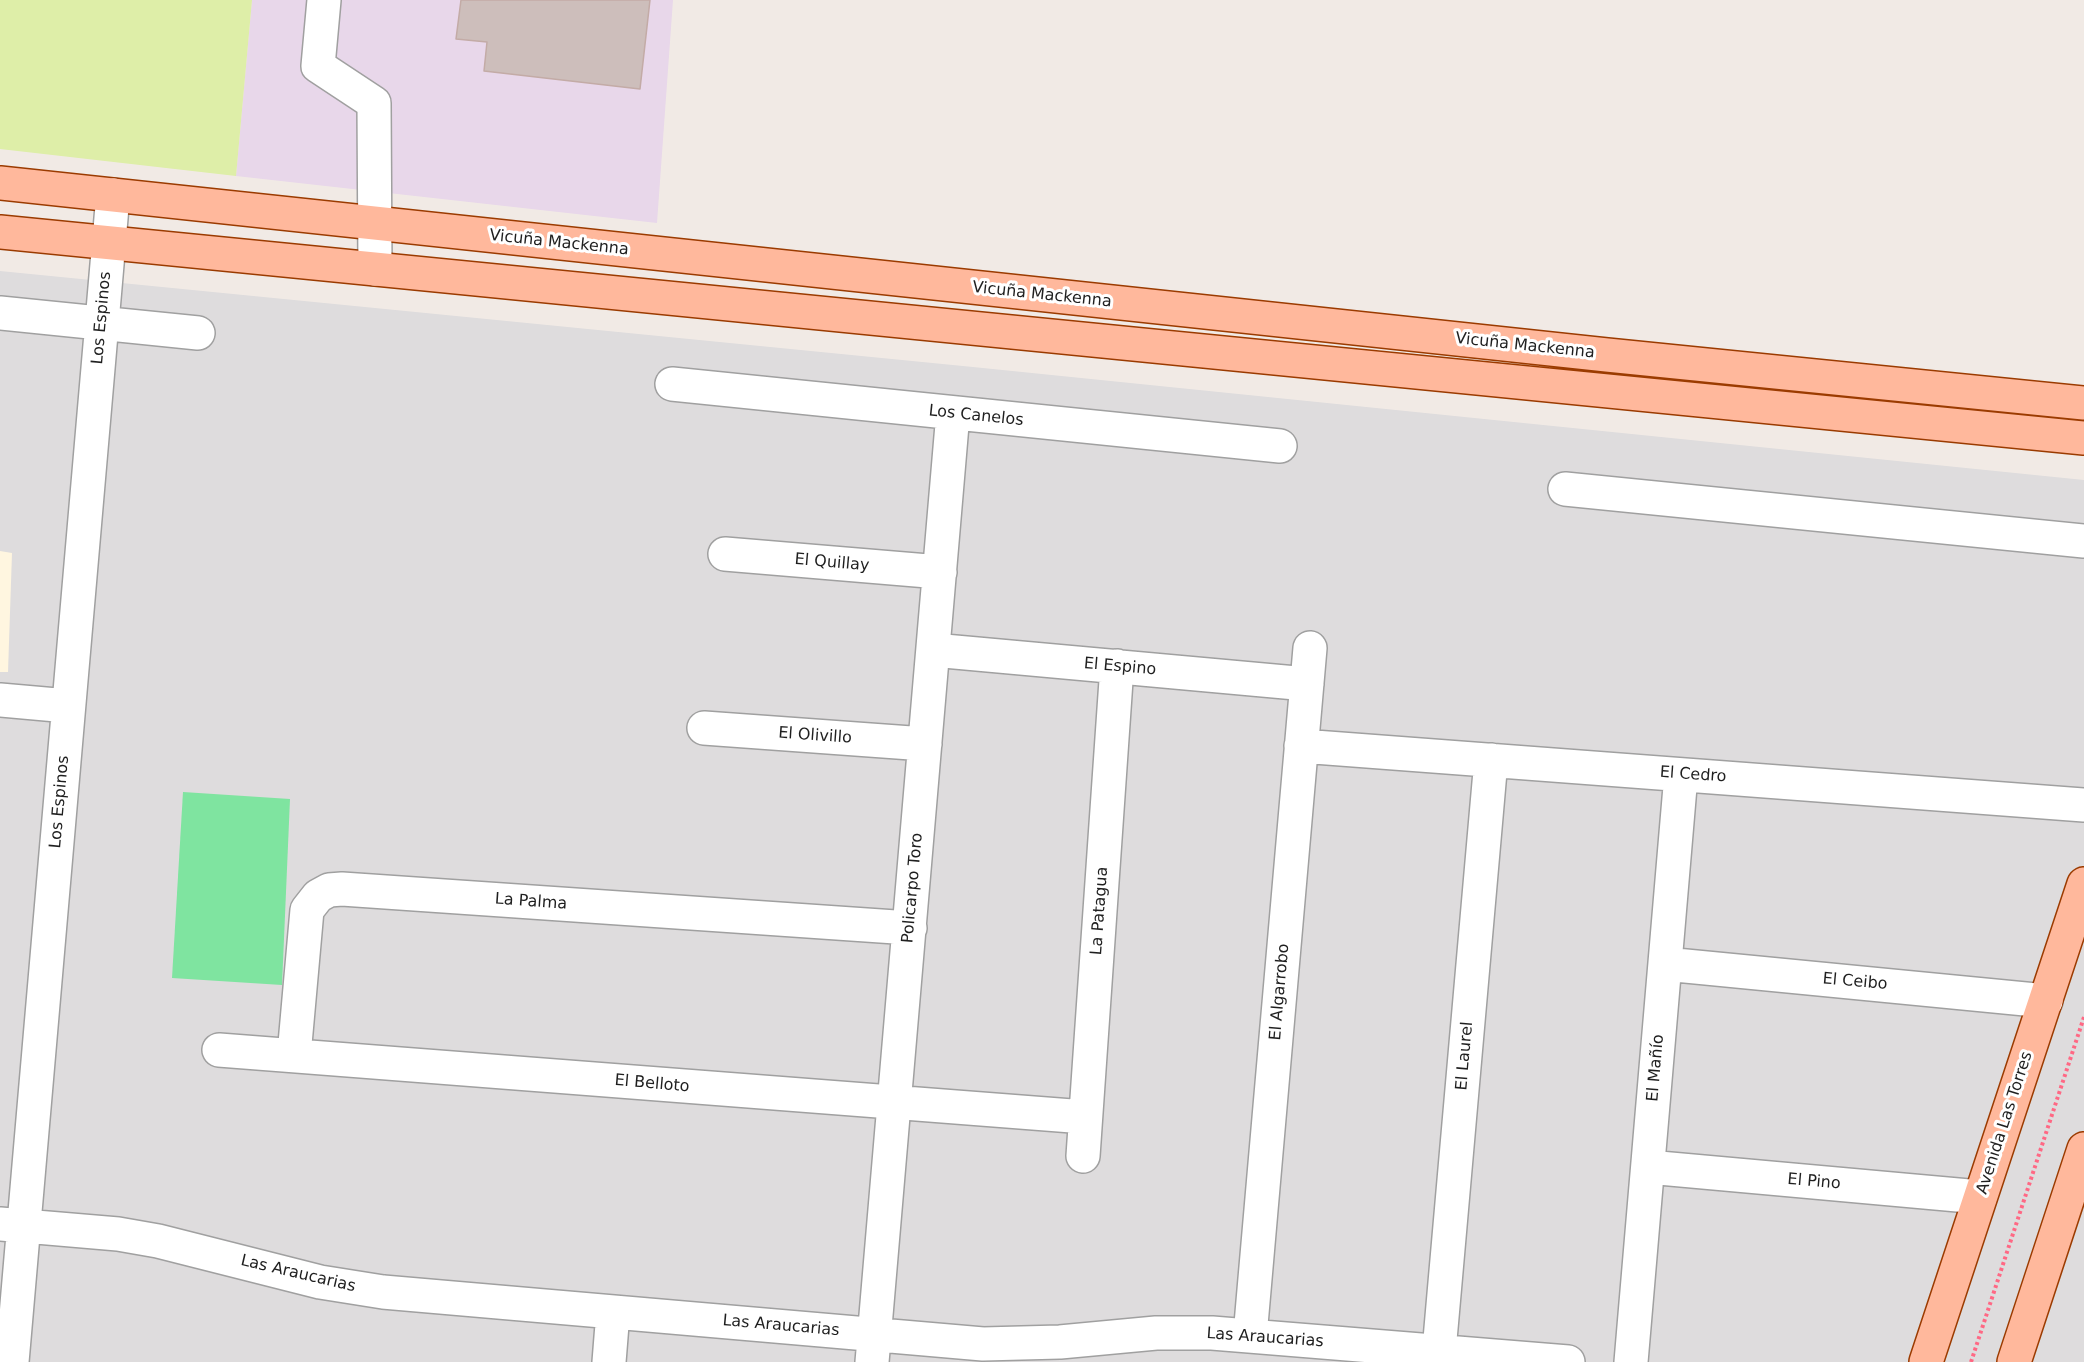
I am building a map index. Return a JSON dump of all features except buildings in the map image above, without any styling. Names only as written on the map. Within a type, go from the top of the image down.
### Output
[{"type":"main road","name":"Vicuña Mackenna","points":[[0,183],[1595,354],[2084,403]]},
{"type":"main road","points":[[0,232],[2084,438]]},
{"type":"main road","name":"Avenida Las Torres","points":[[1926,1362],[2084,884]]},
{"type":"main road","points":[[2014,1362],[2075,1206],[2084,1149]]},
{"type":"street","points":[[324,0],[318,66],[374,103],[375,269]]},
{"type":"street","name":"Los Espinos","points":[[12,1362],[12,1225],[68,706],[113,195]]},
{"type":"street","points":[[0,313],[198,333]]},
{"type":"street","name":"Los Canelos","points":[[672,384],[1280,446]]},
{"type":"street","name":"Policarpo Toro","points":[[873,1348],[953,413]]},
{"type":"street","points":[[1565,489],[2084,541]]},
{"type":"street","name":"El Quillay","points":[[725,554],[940,572]]},
{"type":"street","name":"El Algarrobo","points":[[1250,1336],[1310,648]]},
{"type":"street","name":"El Espino","points":[[933,650],[1307,684]]},
{"type":"street","name":"La Patagua","points":[[1083,1156],[1117,666]]},
{"type":"street","points":[[0,700],[68,706]]},
{"type":"street","name":"El Olivillo","points":[[704,728],[925,744]]},
{"type":"street","name":"El Cedro","points":[[1301,746],[2084,805]]},
{"type":"street","name":"El Laurel","points":[[1439,1351],[1491,760]]},
{"type":"street","name":"El Mañío","points":[[1632,1362],[1682,775]]},
{"type":"street","name":"La Palma","points":[[294,1055],[307,910],[318,896],[329,890],[342,888],[910,928]]},
{"type":"street","name":"El Ceibo","points":[[1665,964],[2046,1000]]},
{"type":"street","name":"El Belloto","points":[[219,1050],[1085,1118]]},
{"type":"street","name":"El Pino","points":[[1648,1167],[1980,1197]]},
{"type":"street","name":"Las Araucarias","points":[[12,1225],[118,1234],[158,1240],[320,1282],[383,1292],[613,1312],[873,1348],[1024,1344],[1095,1350],[1156,1333],[1212,1333],[1250,1336],[1295,1351],[1439,1351],[1477,1358],[1568,1362]]},
{"type":"street","points":[[609,1362],[613,1312]]},
{"type":"path","points":[[1971,1362],[2084,1017]]},
{"type":"shaded area","points":[[252,0],[673,0],[657,223],[236,176]]},
{"type":"shaded area","points":[[0,271],[2084,480],[2084,1362],[0,1362]]},
{"type":"shaded area","points":[[0,551],[12,553],[8,672],[0,672]]},
{"type":"green space","points":[[0,0],[252,0],[236,176],[0,149]]},
{"type":"green space","points":[[183,792],[290,799],[282,985],[172,978]]}]
